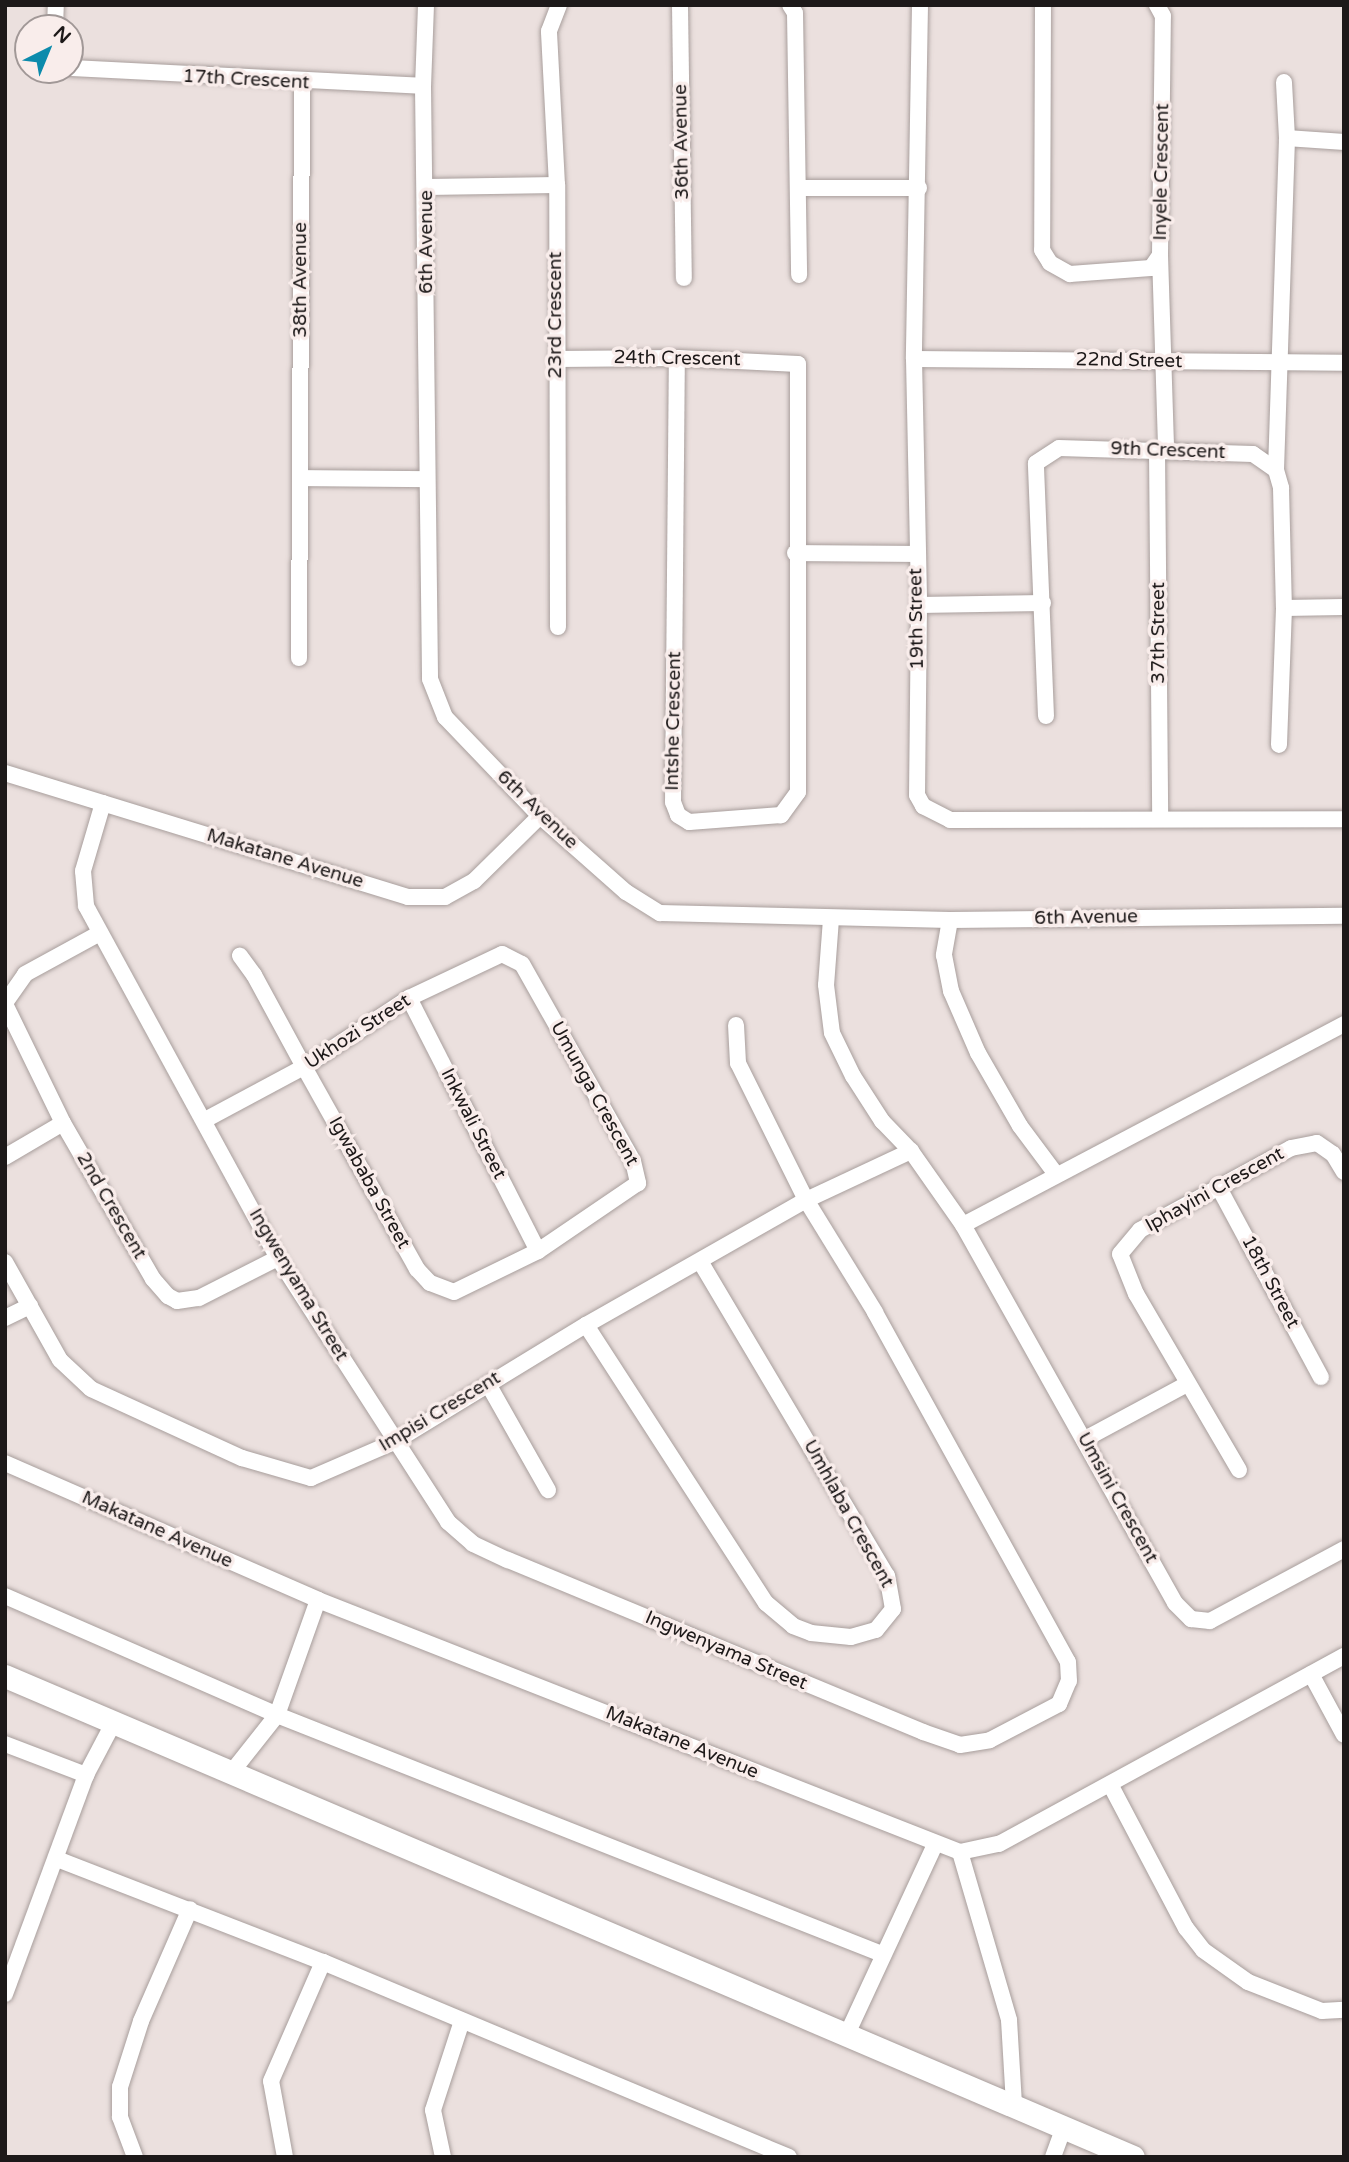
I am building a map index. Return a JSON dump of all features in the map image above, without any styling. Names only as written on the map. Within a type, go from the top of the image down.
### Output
[{"type":"main road","points":[[5,1676],[848,2032],[1133,2157]]},
{"type":"street","name":"6th Avenue","points":[[426,5],[423,86],[427,187],[429,656],[437,703],[458,733],[540,816],[626,892],[660,913],[950,920],[1344,916]]},
{"type":"street","name":"23rd Crescent","points":[[558,627],[557,185],[549,32],[559,5]]},
{"type":"street","name":"36th Avenue","points":[[680,5],[684,278]]},
{"type":"street","name":"19th Street","points":[[920,5],[919,188],[914,359],[915,554],[919,604],[915,778],[923,806],[950,820],[1160,816],[1344,819]]},
{"type":"street","name":"Inyele Crescent","points":[[1043,5],[1042,250],[1050,263],[1070,274],[1151,268],[1160,255],[1163,16],[1159,6]]},
{"type":"street","points":[[792,6],[799,188],[799,275]]},
{"type":"street","name":"17th Crescent","points":[[84,69],[302,83],[423,86]]},
{"type":"street","points":[[1279,745],[1284,608],[1281,488],[1276,470],[1282,362],[1287,138],[1284,82]]},
{"type":"street","name":"38th Avenue","points":[[299,658],[302,83]]},
{"type":"street","points":[[1287,138],[1344,142]]},
{"type":"street","points":[[427,187],[557,185]]},
{"type":"street","points":[[799,188],[919,188]]},
{"type":"street","name":"37th Street","points":[[1160,255],[1160,816]]},
{"type":"street","name":"24th Crescent","points":[[556,359],[677,358],[798,364]]},
{"type":"street","name":"Intshe Crescent","points":[[677,358],[673,802],[678,814],[689,822],[781,815],[798,792],[795,553],[798,364]]},
{"type":"street","name":"22nd Street","points":[[914,359],[1344,363]]},
{"type":"street","name":"9th Crescent","points":[[1046,716],[1036,463],[1059,449],[1162,451],[1253,454],[1276,470]]},
{"type":"street","points":[[300,478],[427,479]]},
{"type":"street","points":[[795,553],[915,554]]},
{"type":"street","points":[[919,604],[1043,603]]},
{"type":"street","points":[[1284,608],[1344,607]]},
{"type":"street","name":"Makatane Avenue","points":[[5,773],[408,897],[445,897],[474,881],[540,816]]},
{"type":"street","name":"Ingwenyama Street","points":[[103,803],[81,887],[100,933],[278,1258],[394,1443],[448,1522],[473,1544],[496,1555],[942,1740],[975,1745],[1020,1728],[1064,1697],[1068,1662],[875,1312],[806,1200],[738,1063],[736,1025]]},
{"type":"street","name":"Umsini Crescent","points":[[831,919],[826,985],[832,1033],[882,1121],[911,1151],[963,1225],[1175,1603],[1191,1619],[1216,1619],[1344,1549]]},
{"type":"street","points":[[950,920],[944,955],[951,991],[978,1053],[1020,1126],[1055,1173]]},
{"type":"street","name":"2nd Crescent","points":[[100,933],[25,974],[5,1003],[63,1123],[153,1279],[167,1296],[177,1301],[199,1298],[278,1258]]},
{"type":"street","name":"Ukhozi Street","points":[[205,1121],[304,1067],[409,998],[485,960],[502,954],[515,957]]},
{"type":"street","name":"Igwababa Street","points":[[240,956],[417,1269],[443,1290]]},
{"type":"street","name":"Umunga Crescent","points":[[443,1290],[454,1292],[538,1251],[632,1191],[639,1174],[515,957]]},
{"type":"street","name":"Inkwali Street","points":[[409,998],[538,1251]]},
{"type":"street","points":[[963,1225],[1055,1173],[1344,1024]]},
{"type":"street","points":[[5,1157],[63,1123]]},
{"type":"street","name":"Iphayini Crescent","points":[[1239,1470],[1136,1294],[1120,1254],[1140,1230],[1291,1148],[1312,1142],[1334,1154],[1344,1172]]},
{"type":"street","name":"Impisi Crescent","points":[[5,1262],[73,1376],[113,1401],[242,1458],[311,1478],[394,1443],[586,1325],[806,1200],[911,1151]]},
{"type":"street","name":"18th Street","points":[[1218,1186],[1321,1377]]},
{"type":"street","name":"Umhlaba Crescent","points":[[586,1325],[766,1603],[811,1633],[851,1637],[876,1630],[893,1609],[887,1576],[700,1261]]},
{"type":"street","points":[[5,1318],[30,1306]]},
{"type":"street","points":[[488,1384],[548,1490]]},
{"type":"street","points":[[1085,1439],[1187,1384]]},
{"type":"street","name":"Makatane Avenue","points":[[5,1463],[318,1600],[935,1845],[960,1852],[999,1844],[1111,1786],[1344,1656]]},
{"type":"street","points":[[5,1596],[278,1715],[882,1954]]},
{"type":"street","points":[[231,1773],[278,1715],[318,1600]]},
{"type":"street","points":[[1311,1674],[1344,1735]]},
{"type":"street","points":[[5,1994],[86,1775],[114,1722]]},
{"type":"street","points":[[5,1744],[86,1775]]},
{"type":"street","points":[[1111,1786],[1186,1928],[1203,1950],[1248,1982],[1322,2011],[1344,2010]]},
{"type":"street","points":[[848,2032],[935,1845]]},
{"type":"street","points":[[960,1852],[1009,2020],[1014,2105]]},
{"type":"street","points":[[57,1859],[323,1962],[782,2155]]},
{"type":"street","points":[[135,2157],[120,2117],[120,2087],[142,2021],[190,1909]]},
{"type":"street","points":[[285,2157],[271,2081],[323,1962]]},
{"type":"street","points":[[443,2157],[433,2110],[462,2021]]},
{"type":"street","points":[[1053,2157],[1064,2127]]}]
